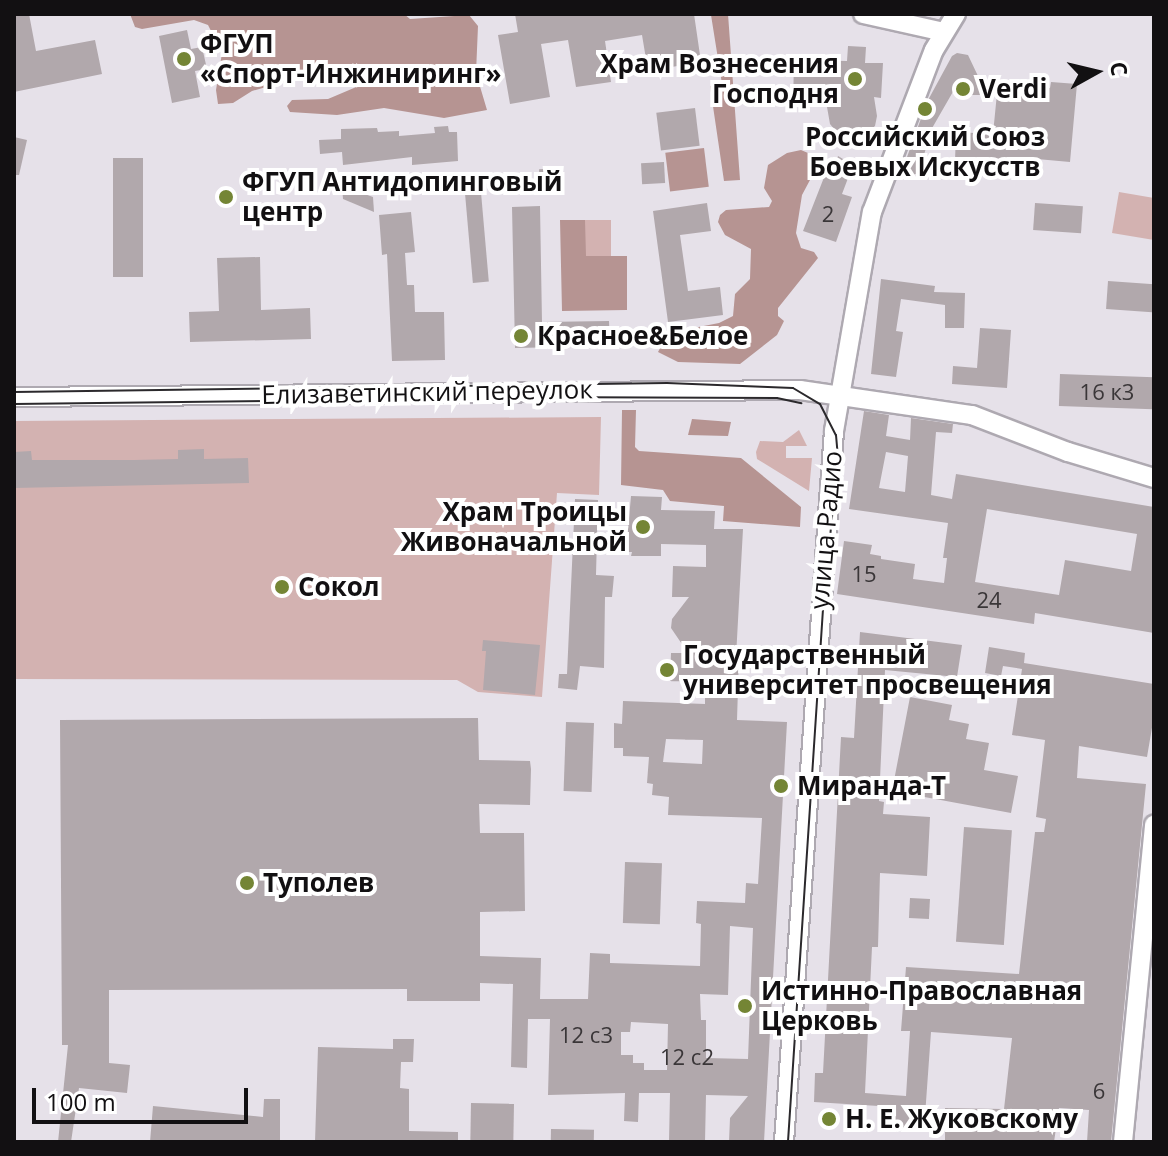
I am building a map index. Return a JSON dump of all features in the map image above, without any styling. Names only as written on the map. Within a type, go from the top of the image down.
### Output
[{"type":"street","points":[[863,14],[944,32]]},
{"type":"street","name":"улица Радио","points":[[784,1142],[819,608],[840,397],[872,212],[902,126],[944,32],[956,14]]},
{"type":"street","name":"Елизаветинский переулок","points":[[14,397],[638,389],[800,390],[972,415],[1068,452],[1154,478]]},
{"type":"street","points":[[1123,1142],[1154,825]]},
{"type":"shaded area","points":[[130,14],[404,14],[410,19],[469,15],[478,26],[476,73],[487,110],[444,118],[384,108],[337,115],[290,112],[287,106],[292,100],[328,99],[361,85],[363,78],[346,64],[252,91],[233,103],[218,104],[216,90],[222,53],[208,25],[194,20],[142,29],[135,27]]},
{"type":"shaded area","points":[[728,14],[740,180],[724,181],[710,86],[722,84],[711,15]]},
{"type":"shaded area","points":[[704,148],[709,187],[670,191],[665,153]]},
{"type":"shaded area","points":[[801,150],[815,156],[810,180],[802,195],[796,233],[801,248],[814,252],[818,258],[778,308],[778,316],[784,321],[777,335],[740,364],[678,362],[658,352],[668,333],[719,323],[733,316],[735,294],[750,279],[751,249],[725,235],[718,222],[720,215],[726,210],[769,207],[772,201],[764,188],[768,165],[787,153]]},
{"type":"shaded area","points":[[1119,192],[1154,198],[1154,240],[1112,233]]},
{"type":"shaded area","points":[[560,220],[585,220],[586,256],[627,256],[627,310],[562,311]]},
{"type":"shaded area","points":[[585,220],[611,220],[611,256],[585,256]]},
{"type":"shaded area","points":[[622,410],[636,410],[635,447],[639,451],[741,458],[801,507],[800,527],[723,521],[724,506],[670,501],[663,490],[621,485]]},
{"type":"shaded area","name":"Сокол","points":[[601,417],[599,495],[557,493],[542,697],[478,692],[457,680],[14,679],[14,421]]},
{"type":"shaded area","points":[[692,419],[731,422],[728,436],[688,435]]},
{"type":"shaded area","points":[[799,430],[807,446],[786,446],[786,458],[812,458],[809,491],[757,459],[760,441],[783,442]]},
{"type":"building","points":[[14,14],[29,14],[36,51],[95,40],[102,74],[14,92]]},
{"type":"building","points":[[515,14],[694,14],[701,62],[648,71],[642,35],[605,41],[611,82],[576,87],[568,40],[541,44],[550,97],[510,104],[498,35],[518,32]]},
{"type":"building","name":"ФГУП «Спорт-Инжиниринг»","points":[[187,30],[191,49],[202,47],[207,69],[195,71],[200,97],[172,103],[159,36]]},
{"type":"building","name":"Храм Вознесения Господня","points":[[848,46],[866,47],[865,63],[883,63],[881,98],[874,97],[875,126],[858,139],[838,134],[830,124],[827,107],[793,106],[794,60],[847,61]]},
{"type":"building","points":[[957,53],[968,55],[987,95],[958,95],[958,83],[931,130],[919,173],[909,176],[903,168],[927,102],[952,56]]},
{"type":"building","points":[[1051,82],[1077,84],[1070,162],[1037,159],[1036,166],[955,161],[956,132],[993,134],[998,83],[1050,88]]},
{"type":"building","points":[[695,108],[700,146],[661,150],[656,113]]},
{"type":"building","points":[[448,126],[449,132],[457,132],[458,161],[412,165],[412,157],[343,165],[342,152],[320,154],[319,140],[341,139],[341,129],[377,128],[378,132],[399,131],[399,136],[435,133],[434,127]]},
{"type":"building","points":[[14,137],[27,140],[19,175],[14,175]]},
{"type":"building","points":[[838,156],[853,165],[842,194],[852,197],[836,242],[803,231],[832,157],[837,159]]},
{"type":"building","points":[[113,158],[143,158],[143,277],[113,277]]},
{"type":"building","points":[[664,162],[665,183],[642,184],[641,163]]},
{"type":"building","points":[[562,168],[563,188],[540,189],[539,169]]},
{"type":"building","points":[[480,181],[489,282],[473,283],[464,182]]},
{"type":"building","points":[[342,186],[373,197],[374,212],[343,199]]},
{"type":"building","points":[[707,203],[711,231],[680,235],[688,291],[720,287],[723,315],[668,322],[653,211]]},
{"type":"building","points":[[1035,203],[1083,206],[1081,233],[1033,230]]},
{"type":"building","points":[[540,206],[542,322],[609,321],[610,346],[515,348],[512,207]]},
{"type":"building","points":[[411,212],[415,252],[405,253],[407,285],[414,285],[415,312],[444,312],[445,360],[392,361],[387,254],[382,255],[379,215]]},
{"type":"building","points":[[260,257],[261,310],[310,308],[311,339],[190,342],[189,312],[219,311],[217,258]]},
{"type":"building","points":[[881,279],[935,286],[934,292],[965,293],[964,328],[945,328],[945,305],[901,299],[896,331],[903,332],[896,377],[871,374]]},
{"type":"building","points":[[1108,281],[1154,284],[1152,312],[1106,309]]},
{"type":"building","points":[[980,328],[1011,330],[1007,388],[952,384],[953,366],[977,368]]},
{"type":"building","points":[[1060,374],[1154,377],[1153,409],[1059,406]]},
{"type":"building","points":[[864,411],[889,415],[886,436],[910,440],[911,418],[953,424],[952,433],[936,432],[931,495],[952,499],[956,474],[1154,507],[1154,633],[1035,613],[1034,624],[837,594],[844,541],[872,545],[870,554],[881,556],[881,559],[915,564],[913,579],[944,583],[947,558],[943,558],[948,523],[849,509]],"holes":[[[886,452],[908,456],[905,492],[879,488]],[[987,509],[1137,534],[1131,571],[1065,560],[1059,595],[975,582]]]},
{"type":"building","points":[[204,449],[204,459],[248,458],[249,483],[14,488],[14,452],[31,451],[32,460],[134,460],[178,459],[178,450]]},
{"type":"building","points":[[631,496],[662,497],[661,510],[715,511],[714,529],[743,529],[736,657],[739,657],[737,720],[787,722],[764,1142],[729,1142],[730,1118],[748,1096],[706,1095],[705,1142],[669,1142],[670,1093],[639,1093],[638,1122],[624,1121],[625,1093],[548,1095],[550,1019],[528,1019],[527,1068],[511,1067],[513,984],[480,983],[480,1001],[407,1001],[407,989],[109,990],[109,1063],[130,1065],[127,1093],[79,1088],[71,1142],[58,1142],[68,1045],[62,1045],[60,720],[478,718],[479,760],[530,761],[531,769],[530,805],[479,804],[480,833],[524,833],[525,911],[480,912],[480,956],[541,958],[540,999],[588,999],[590,953],[610,954],[610,963],[700,966],[701,924],[696,923],[697,901],[745,903],[746,883],[758,884],[762,818],[668,815],[669,797],[652,795],[653,784],[647,783],[649,757],[623,756],[623,748],[614,748],[614,723],[622,724],[623,701],[705,704],[705,682],[670,681],[671,653],[688,653],[671,628],[672,619],[689,597],[672,597],[673,566],[706,567],[706,545],[661,544],[661,556],[631,556],[632,552],[626,552]],"holes":[[[666,739],[703,740],[702,764],[663,762]],[[730,926],[753,928],[748,1059],[706,1058],[706,1020],[701,1020],[700,994],[728,995]],[[631,1022],[668,1024],[667,1070],[644,1070],[644,1063],[633,1063],[633,1055],[621,1055],[621,1032],[630,1032]]]},
{"type":"building","points":[[575,499],[598,500],[596,575],[614,576],[612,597],[605,597],[604,668],[580,666],[577,690],[558,688],[559,674],[567,674]]},
{"type":"building","points":[[860,632],[962,645],[957,677],[885,670],[879,801],[884,802],[883,814],[930,817],[927,876],[880,873],[878,947],[872,947],[865,1093],[906,1096],[910,1031],[901,1031],[906,967],[1019,974],[1035,832],[1044,832],[1046,819],[1036,817],[1045,740],[1012,735],[1022,669],[1003,666],[1001,676],[985,673],[989,647],[1025,653],[1024,663],[1154,684],[1154,716],[1147,757],[1079,746],[1077,778],[1146,784],[1111,1142],[1087,1142],[1089,1110],[1059,1108],[1054,1142],[945,1142],[945,1108],[1004,1109],[1012,1038],[931,1032],[924,1130],[878,1127],[879,1106],[814,1102],[815,1073],[823,1073],[841,737],[854,738]]},
{"type":"building","points":[[483,640],[540,645],[535,695],[483,690],[486,651],[482,651]]},
{"type":"building","points":[[910,697],[952,705],[949,720],[969,724],[966,739],[989,743],[984,770],[1018,776],[1011,813],[892,791]]},
{"type":"building","points":[[566,722],[594,723],[592,792],[564,791]]},
{"type":"building","points":[[964,827],[1012,830],[1004,945],[956,942]]},
{"type":"building","points":[[625,862],[662,863],[660,924],[623,923]]},
{"type":"building","points":[[910,898],[930,899],[929,919],[909,918]]},
{"type":"building","points":[[393,1039],[414,1039],[413,1062],[401,1062],[400,1088],[409,1089],[409,1131],[458,1132],[458,1142],[315,1142],[318,1047],[393,1049]]},
{"type":"building","points":[[264,1099],[280,1099],[280,1142],[150,1142],[153,1106],[263,1117]]},
{"type":"building","points":[[471,1103],[514,1104],[513,1142],[470,1142]]},
{"type":"building","points":[[551,1129],[594,1130],[594,1142],[551,1142]]},
{"type":"tram line","points":[[14,392],[667,383],[793,388],[820,404],[836,435],[838,456],[823,609],[788,1142]]},
{"type":"tram line","points":[[514,397],[777,398],[801,403]]},
{"type":"tram line","points":[[14,404],[350,400]]},
{"type":"place","name":"ФГУП «Спорт-Инжиниринг»","points":[[184,59]]},
{"type":"place","name":"Храм Вознесения Господня","points":[[855,79]]},
{"type":"place","name":"Verdi","points":[[963,89]]},
{"type":"place","name":"Российский Союз Боевых Искусств","points":[[925,109]]},
{"type":"place","name":"ФГУП Антидопинговый центр","points":[[226,197]]},
{"type":"place","name":"Красное&Белое","points":[[521,336]]},
{"type":"place","name":"Храм Троицы Живоначальной","points":[[643,527]]},
{"type":"place","name":"Сокол","points":[[282,587]]},
{"type":"place","name":"Государственный университет просвещения","points":[[667,670]]},
{"type":"place","name":"Миранда-Т","points":[[781,786]]},
{"type":"place","name":"Туполев","points":[[247,883]]},
{"type":"place","name":"Истинно-Православная Церковь","points":[[745,1006]]},
{"type":"place","name":"Н. Е. Жуковскому","points":[[829,1119]]}]
